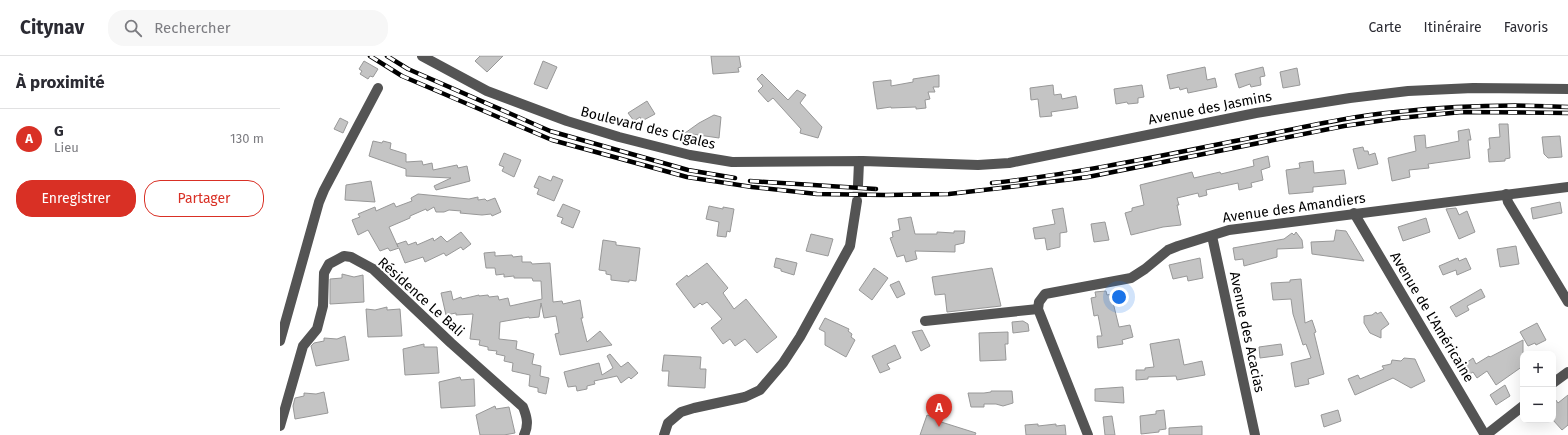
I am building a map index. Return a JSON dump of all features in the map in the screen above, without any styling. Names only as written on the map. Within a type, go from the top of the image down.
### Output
[{"type":"street","name":"Boulevard des Cigales","points":[[422,56],[487,91],[567,121],[619,138],[683,153],[732,162],[859,162]]},
{"type":"street","points":[[280,342],[319,202],[378,88]]},
{"type":"street","name":"Avenue des Jasmins","points":[[859,162],[978,165],[1009,163],[1256,113],[1350,98],[1408,91],[1472,88],[1568,89]]},
{"type":"street","points":[[858,185],[859,162]]},
{"type":"street","name":"Avenue des Amandiers","points":[[1038,309],[1039,302],[1045,294],[1132,278],[1146,269],[1168,250],[1230,230],[1354,213],[1568,187]]},
{"type":"street","points":[[1506,194],[1508,202],[1568,302]]},
{"type":"street","points":[[664,435],[668,423],[673,417],[681,412],[745,396],[760,390],[783,363],[800,337],[850,246],[857,201]]},
{"type":"street","name":"Avenue de L'Américaine","points":[[1354,213],[1485,435]]},
{"type":"street","name":"Avenue des Acacias","points":[[1212,236],[1255,435]]},
{"type":"street","name":"Résidence Le Bali","points":[[280,426],[303,346],[316,328],[323,301],[324,273],[329,264],[344,256],[360,261],[373,269],[451,343],[523,407],[527,417],[527,428],[524,435]]},
{"type":"street","points":[[925,321],[1038,309],[1088,435]]},
{"type":"street","points":[[1556,381],[1568,372]]},
{"type":"street","points":[[1485,435],[1520,408]]},
{"type":"building","points":[[480,56],[503,56],[487,72],[475,61]]},
{"type":"building","points":[[711,56],[739,56],[741,67],[738,68],[739,72],[713,74]]},
{"type":"building","points":[[364,61],[378,69],[373,77],[370,76],[368,79],[360,74],[362,71],[359,69]]},
{"type":"building","points":[[543,61],[557,67],[547,89],[534,84]]},
{"type":"building","points":[[1205,67],[1207,80],[1215,78],[1217,87],[1188,93],[1187,88],[1180,90],[1179,87],[1170,89],[1167,75]]},
{"type":"building","points":[[1263,67],[1265,76],[1260,77],[1261,85],[1251,87],[1250,84],[1239,88],[1235,74]]},
{"type":"building","points":[[1297,68],[1300,85],[1283,88],[1280,72]]},
{"type":"building","points":[[762,74],[788,100],[797,90],[806,95],[800,103],[822,127],[818,138],[800,133],[801,129],[773,98],[768,102],[758,91],[763,86],[757,79]]},
{"type":"building","points":[[939,75],[939,87],[933,87],[935,92],[928,92],[930,99],[925,100],[926,108],[916,109],[916,107],[891,107],[877,109],[873,82],[891,80],[891,86],[913,82],[913,79]]},
{"type":"building","points":[[1053,85],[1054,95],[1061,94],[1062,99],[1076,96],[1078,108],[1051,112],[1052,116],[1040,117],[1038,99],[1031,100],[1030,88]]},
{"type":"building","points":[[1142,85],[1144,97],[1138,98],[1138,103],[1128,104],[1127,102],[1116,104],[1114,89]]},
{"type":"building","points":[[647,101],[655,114],[642,121],[640,117],[634,121],[628,113]]},
{"type":"building","points":[[714,115],[721,117],[719,138],[685,133],[699,123]]},
{"type":"building","points":[[340,118],[348,122],[343,133],[334,129]]},
{"type":"building","points":[[1499,124],[1508,124],[1510,158],[1505,159],[1505,161],[1489,162],[1489,138],[1500,137]]},
{"type":"building","points":[[1469,129],[1471,140],[1468,140],[1470,158],[1428,164],[1429,168],[1409,170],[1410,177],[1392,181],[1388,158],[1416,151],[1414,136],[1425,135],[1426,148],[1459,141],[1458,131]]},
{"type":"building","points":[[1560,136],[1562,157],[1548,158],[1544,154],[1542,137]]},
{"type":"building","points":[[373,141],[391,143],[390,149],[406,154],[406,162],[422,161],[423,165],[432,163],[433,170],[457,165],[458,168],[467,166],[470,181],[436,190],[434,186],[451,178],[406,176],[406,169],[369,156]]},
{"type":"building","points":[[1363,147],[1364,151],[1368,151],[1369,155],[1375,153],[1378,164],[1358,169],[1353,149]]},
{"type":"building","points":[[504,153],[521,160],[514,177],[502,171],[504,167],[499,165]]},
{"type":"building","points":[[1268,156],[1270,167],[1261,170],[1263,180],[1251,183],[1252,187],[1239,190],[1238,183],[1206,190],[1207,195],[1199,197],[1198,193],[1177,198],[1181,225],[1163,227],[1131,235],[1125,213],[1132,211],[1132,208],[1144,205],[1140,185],[1192,172],[1194,178],[1220,172],[1221,174],[1254,166],[1253,160]]},
{"type":"building","points":[[1313,161],[1314,173],[1344,170],[1346,184],[1313,187],[1313,192],[1289,194],[1286,170],[1300,168],[1299,163]]},
{"type":"building","points":[[539,176],[551,181],[553,176],[563,180],[554,201],[537,194],[539,189],[534,187]]},
{"type":"building","points":[[371,181],[375,202],[345,200],[346,185]]},
{"type":"building","points":[[418,194],[469,199],[478,197],[478,200],[485,199],[487,201],[495,198],[501,212],[492,216],[491,214],[482,215],[460,213],[461,211],[449,210],[444,212],[436,212],[434,207],[427,211],[426,209],[410,216],[410,218],[389,227],[398,247],[397,244],[406,241],[408,245],[416,242],[417,245],[433,238],[434,241],[441,236],[447,242],[461,232],[471,244],[463,250],[461,247],[446,256],[444,253],[425,262],[423,257],[405,263],[399,248],[390,251],[388,248],[380,251],[368,230],[358,235],[352,220],[360,217],[358,214],[375,207],[376,211],[394,203],[396,207],[412,201],[411,198]]},
{"type":"building","points":[[1560,202],[1562,213],[1533,219],[1531,208]]},
{"type":"building","points":[[563,204],[580,211],[573,228],[561,223],[563,218],[557,216]]},
{"type":"building","points":[[709,206],[723,209],[723,207],[734,209],[730,232],[727,231],[726,237],[717,236],[719,222],[706,219]]},
{"type":"building","points":[[1063,208],[1067,232],[1060,233],[1060,247],[1047,250],[1045,238],[1035,239],[1033,228],[1055,224],[1052,210]]},
{"type":"building","points":[[1456,208],[1459,215],[1467,211],[1475,232],[1459,239],[1446,209]]},
{"type":"building","points":[[911,217],[915,234],[937,234],[937,232],[954,233],[954,231],[965,231],[964,243],[955,245],[955,252],[915,251],[917,259],[906,262],[904,255],[897,257],[890,238],[893,237],[892,232],[900,230],[898,219]]},
{"type":"building","points":[[1426,218],[1430,232],[1403,241],[1398,227]]},
{"type":"building","points":[[1105,222],[1109,240],[1094,242],[1091,224]]},
{"type":"building","points":[[1336,230],[1346,231],[1364,261],[1312,254],[1311,242],[1334,241]]},
{"type":"building","points":[[1296,232],[1302,240],[1303,248],[1277,249],[1277,257],[1244,266],[1243,259],[1235,260],[1233,248],[1284,239],[1292,233],[1294,235]]},
{"type":"building","points":[[811,234],[833,239],[828,256],[806,251]]},
{"type":"building","points":[[603,240],[616,242],[616,245],[640,248],[636,281],[629,280],[629,282],[611,280],[611,275],[606,274],[606,271],[599,270]]},
{"type":"building","points":[[1516,246],[1519,264],[1500,267],[1497,249]]},
{"type":"building","points":[[495,252],[495,256],[522,256],[522,262],[531,262],[532,264],[550,263],[553,302],[562,301],[563,304],[580,300],[583,318],[581,318],[587,342],[600,331],[612,345],[560,355],[555,334],[559,333],[556,316],[544,318],[541,303],[539,317],[529,317],[500,322],[499,339],[517,341],[516,349],[534,354],[532,364],[541,366],[540,376],[549,378],[546,394],[538,392],[538,388],[529,386],[530,375],[512,371],[513,363],[504,361],[505,356],[496,354],[497,351],[488,350],[488,347],[479,345],[480,340],[470,339],[473,314],[456,315],[456,313],[446,315],[441,293],[451,291],[453,300],[461,297],[462,299],[479,295],[488,295],[489,297],[498,296],[499,300],[508,298],[510,306],[542,299],[541,281],[533,281],[532,278],[514,278],[514,276],[504,277],[504,274],[496,275],[495,268],[486,268],[484,253]]},
{"type":"building","points":[[776,258],[797,263],[794,275],[774,267]]},
{"type":"building","points":[[1200,258],[1203,278],[1188,281],[1187,276],[1173,279],[1169,265]]},
{"type":"building","points":[[1458,258],[1459,261],[1466,258],[1471,269],[1457,275],[1456,270],[1443,275],[1439,266]]},
{"type":"building","points":[[707,263],[728,288],[723,293],[734,309],[746,299],[777,337],[757,353],[745,339],[735,346],[730,339],[723,344],[711,328],[722,319],[707,302],[702,305],[700,303],[694,308],[676,284],[687,275],[688,277]]},
{"type":"building","points":[[874,268],[888,278],[872,300],[859,290]]},
{"type":"building","points":[[992,268],[1001,306],[947,312],[945,294],[935,295],[932,277]]},
{"type":"building","points":[[342,274],[354,277],[363,275],[364,302],[330,304],[330,279],[342,278]]},
{"type":"building","points":[[1301,279],[1305,323],[1312,320],[1316,332],[1314,333],[1324,374],[1308,379],[1309,384],[1295,387],[1291,363],[1311,358],[1306,344],[1303,345],[1293,314],[1291,299],[1273,300],[1271,283],[1290,282],[1290,280]]},
{"type":"building","points":[[899,281],[905,294],[897,298],[890,285]]},
{"type":"building","points":[[1481,289],[1485,297],[1467,306],[1469,310],[1456,317],[1450,307]]},
{"type":"building","points":[[1106,291],[1107,295],[1111,294],[1119,327],[1130,325],[1133,337],[1122,340],[1123,344],[1098,348],[1097,336],[1102,336],[1098,315],[1094,316],[1091,298],[1096,297],[1095,292]]},
{"type":"building","points":[[387,307],[387,310],[400,309],[402,336],[368,337],[366,309],[375,310]]},
{"type":"building","points":[[1376,312],[1377,314],[1381,312],[1389,324],[1381,330],[1381,338],[1370,333],[1364,323],[1364,316],[1372,315]]},
{"type":"building","points":[[825,318],[849,329],[848,331],[852,334],[851,337],[855,340],[846,357],[825,345],[825,332],[819,329]]},
{"type":"building","points":[[1023,321],[1028,324],[1029,331],[1013,333],[1012,322]]},
{"type":"building","points":[[1537,323],[1546,340],[1536,345],[1535,343],[1528,346],[1520,332]]},
{"type":"building","points":[[922,330],[930,346],[921,351],[912,332]]},
{"type":"building","points":[[1008,332],[1008,344],[1005,344],[1006,360],[980,361],[979,333]]},
{"type":"building","points":[[345,336],[349,360],[316,366],[311,346],[314,343],[324,341],[324,338],[337,339]]},
{"type":"building","points":[[1179,339],[1184,365],[1202,361],[1205,375],[1177,380],[1176,376],[1148,377],[1148,379],[1136,380],[1136,370],[1145,370],[1145,368],[1154,367],[1150,344]]},
{"type":"building","points":[[1523,340],[1523,351],[1520,351],[1520,368],[1496,385],[1487,371],[1477,378],[1473,372],[1465,377],[1459,368],[1473,358],[1476,364],[1489,356],[1490,357]]},
{"type":"building","points":[[424,344],[424,347],[437,347],[439,373],[405,375],[403,349]]},
{"type":"building","points":[[1281,344],[1283,355],[1260,358],[1259,347]]},
{"type":"building","points":[[895,345],[901,358],[887,364],[890,369],[880,373],[872,356]]},
{"type":"building","points":[[610,354],[621,367],[628,362],[638,373],[631,379],[629,377],[621,383],[617,376],[594,381],[595,384],[587,386],[587,389],[577,391],[576,386],[568,387],[564,372],[599,363],[602,375],[613,368],[607,356]]},
{"type":"building","points":[[664,355],[701,357],[700,369],[706,369],[705,388],[668,386],[669,371],[662,371]]},
{"type":"building","points":[[1404,358],[1415,359],[1425,381],[1411,388],[1393,378],[1355,395],[1348,379],[1358,375],[1360,379],[1384,369],[1382,366],[1391,364],[1392,360],[1401,361]]},
{"type":"building","points":[[460,377],[461,380],[474,379],[475,406],[441,408],[439,382]]},
{"type":"building","points":[[1505,385],[1510,396],[1496,405],[1490,395]]},
{"type":"building","points":[[1123,387],[1124,403],[1095,401],[1095,389]]},
{"type":"building","points":[[991,391],[1012,391],[1013,403],[1003,406],[996,404],[984,404],[984,407],[971,407],[968,393],[984,393]]},
{"type":"building","points":[[324,392],[328,413],[295,419],[293,406],[295,398],[304,396],[304,393],[316,394]]},
{"type":"building","points":[[1568,395],[1568,425],[1562,430],[1556,423],[1556,400],[1558,403]]},
{"type":"building","points":[[495,406],[496,409],[509,407],[515,433],[504,435],[480,435],[476,415]]},
{"type":"building","points":[[1164,410],[1166,429],[1159,430],[1159,432],[1141,434],[1140,416],[1156,414],[1156,411]]},
{"type":"building","points":[[1338,410],[1341,421],[1324,427],[1321,415]]},
{"type":"building","points":[[927,415],[939,419],[938,421],[976,433],[975,435],[920,435]]},
{"type":"building","points":[[1112,416],[1115,435],[1105,435],[1103,417]]},
{"type":"building","points":[[1038,424],[1038,426],[1056,424],[1056,426],[1065,425],[1066,435],[1026,435],[1025,425]]},
{"type":"building","points":[[1202,426],[1202,435],[1169,435],[1169,428]]},
{"type":"tunnel","points":[[857,201],[858,185]]},
{"type":"railway","points":[[370,56],[402,76],[552,140],[687,177],[752,187],[817,194],[949,194],[1088,177],[1344,126],[1399,118],[1462,112],[1568,113]]},
{"type":"railway","points":[[387,56],[408,69],[550,131],[688,170],[735,178]]},
{"type":"railway","points":[[992,183],[1095,168],[1363,116],[1439,108],[1482,106],[1568,107]]},
{"type":"railway","points":[[750,181],[876,189]]},
{"type":"place","name":"G","points":[[939,427]]}]
